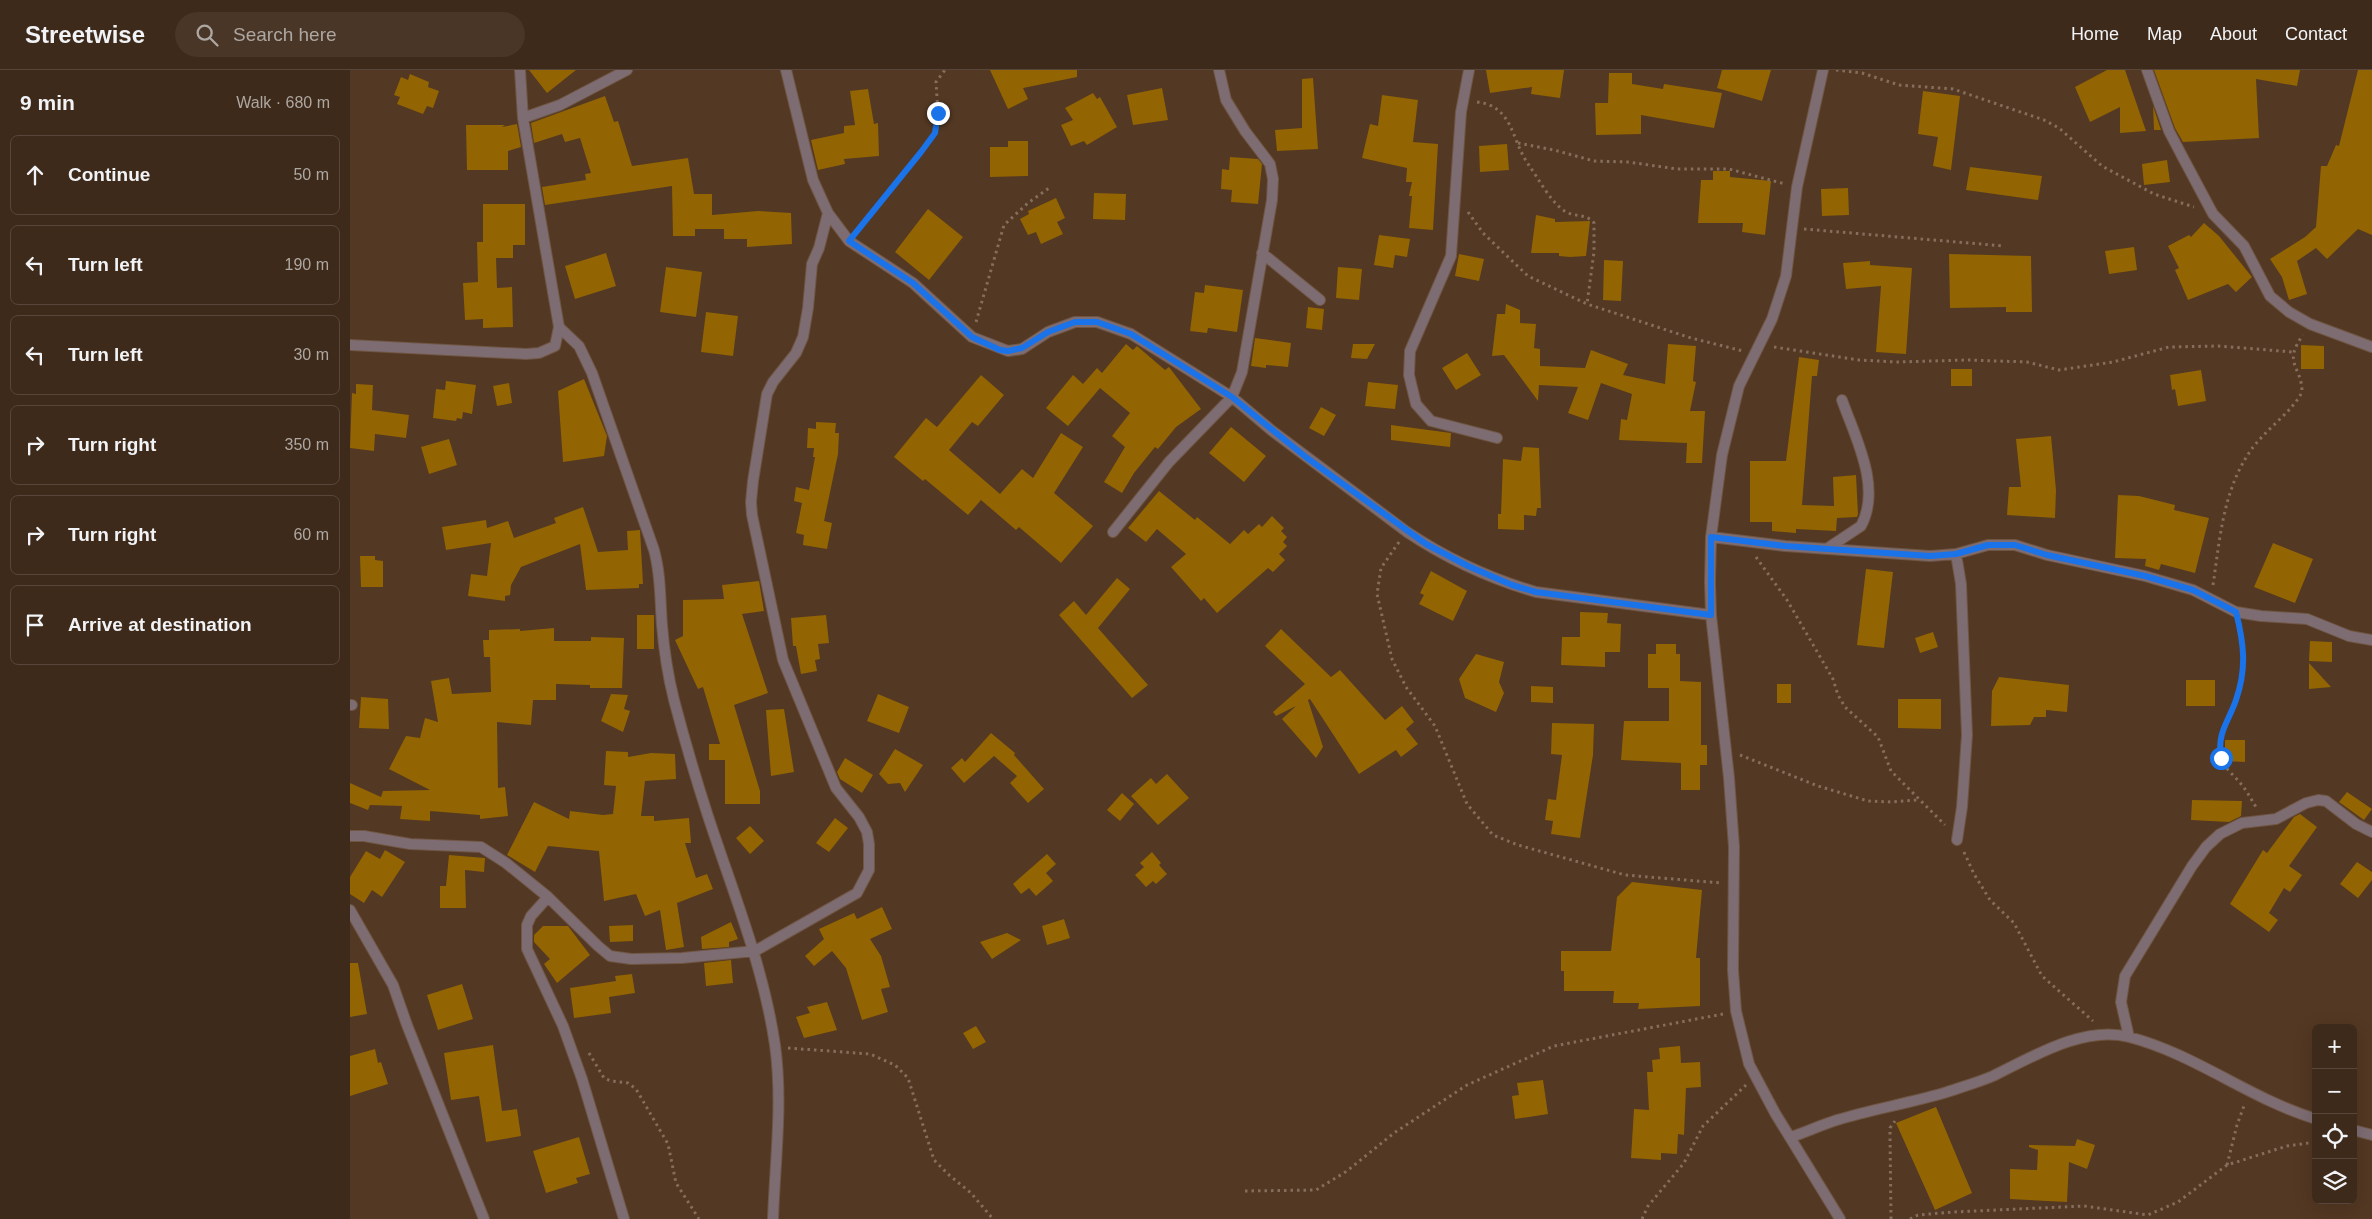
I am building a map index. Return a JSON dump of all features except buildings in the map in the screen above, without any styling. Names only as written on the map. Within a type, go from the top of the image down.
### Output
[{"type":"street","points":[[350,345],[539,353],[555,346],[559,327],[523,118],[520,70]]},
{"type":"street","points":[[523,118],[560,105],[627,70]]},
{"type":"street","points":[[786,70],[813,180],[828,213],[849,241],[913,283],[972,337],[1000,350],[1016,351],[1062,325],[1075,322],[1097,322],[1131,334],[1232,397],[1271,430],[1406,532],[1468,566],[1512,585],[1536,592],[1711,615]]},
{"type":"street","points":[[1112,532],[1168,462],[1232,397],[1242,372],[1272,200],[1273,173],[1270,164],[1245,131],[1226,100],[1219,70]]},
{"type":"street","points":[[1469,70],[1462,100],[1451,256],[1410,351],[1409,375],[1416,404],[1432,421],[1497,438]]},
{"type":"street","points":[[1823,70],[1797,187],[1786,276],[1758,350],[1739,386],[1722,455],[1711,537],[1711,615],[1726,748],[1734,847],[1733,970],[1736,1011],[1745,1053],[1755,1076],[1840,1219]]},
{"type":"street","points":[[2147,70],[2169,131],[2213,214],[2244,246],[2270,296],[2310,324],[2372,348]]},
{"type":"street","points":[[350,836],[364,836],[410,844],[481,847],[506,863],[548,896],[598,946],[616,957],[631,959],[682,958],[755,951],[857,894],[869,870],[870,858],[867,832],[859,817],[836,788],[784,660],[750,502],[767,394],[773,382],[796,353],[803,337],[812,264],[819,248],[828,213]]},
{"type":"street","points":[[1262,253],[1320,300]]},
{"type":"street","points":[[559,327],[579,346],[592,373],[654,550],[660,575],[665,652],[674,698],[707,813],[755,951],[767,998],[775,1047],[779,1121],[773,1219]]},
{"type":"street","points":[[1828,548],[1862,526],[1868,501],[1866,473],[1842,400]]},
{"type":"street","points":[[1711,537],[1785,546],[1930,556],[1956,554],[1988,545],[2015,545],[2047,555],[2145,576],[2193,590],[2236,612],[2261,616],[2307,619],[2349,636],[2372,640]]},
{"type":"street","points":[[1956,554],[1961,584],[1967,735],[1962,807],[1957,840]]},
{"type":"street","points":[[2129,1037],[2122,1010],[2121,996],[2125,976],[2132,961],[2206,847],[2220,834],[2242,823],[2276,819],[2306,803],[2318,800],[2326,801],[2356,824],[2372,832]]},
{"type":"street","points":[[548,896],[531,916],[527,925],[527,949],[563,1026],[582,1079],[624,1219]]},
{"type":"street","points":[[350,910],[393,985],[423,1068],[484,1219]]},
{"type":"street","points":[[1791,1138],[1836,1120],[1910,1103],[1992,1076],[2025,1058],[2060,1045],[2094,1035],[2113,1034],[2129,1037],[2170,1051],[2298,1113],[2312,1117]]},
{"type":"street","points":[[2357,1131],[2372,1135]]},
{"type":"path","points":[[849,241],[935,133],[938,113],[936,82],[945,70]]},
{"type":"path","points":[[1833,70],[1862,73],[1899,84],[1953,90],[2044,120],[2059,128],[2102,166],[2154,194],[2213,214]]},
{"type":"path","points":[[1462,100],[1492,105],[1502,112],[1526,161],[1560,206],[1568,213],[1590,219],[1595,224],[1594,252],[1587,304]]},
{"type":"path","points":[[1518,143],[1594,161],[1628,162],[1677,169],[1729,169],[1797,187]]},
{"type":"path","points":[[972,337],[1004,225],[1028,203],[1049,188]]},
{"type":"path","points":[[1457,190],[1482,233],[1528,276],[1587,304],[1691,338],[1758,350],[1859,360],[1897,362],[1968,360],[2027,362],[2058,370],[2113,362],[2169,347],[2218,346],[2293,352]]},
{"type":"path","points":[[1791,228],[2004,246]]},
{"type":"path","points":[[2211,600],[2224,510],[2235,476],[2251,449],[2302,392],[2301,380],[2295,372],[2292,360],[2293,352],[2310,324]]},
{"type":"path","points":[[1406,532],[1381,568],[1377,594],[1392,659],[1406,687],[1435,726],[1468,804],[1493,835],[1518,845],[1625,875],[1734,884]]},
{"type":"path","points":[[1745,540],[1787,600],[1846,707],[1878,737],[1891,771],[1936,815],[1957,840],[1990,900],[2014,923],[2042,976],[2094,1022],[2113,1034]]},
{"type":"path","points":[[2236,612],[2243,642],[2244,664],[2236,702],[2220,734],[2220,752],[2224,764],[2241,784],[2263,820]]},
{"type":"path","points":[[1726,748],[1759,763],[1841,794],[1868,801],[1919,800]]},
{"type":"path","points":[[1245,1191],[1316,1190],[1347,1171],[1394,1133],[1466,1085],[1554,1046],[1736,1011]]},
{"type":"path","points":[[775,1047],[870,1054],[895,1065],[908,1078],[934,1160],[971,1193],[993,1219]]},
{"type":"path","points":[[586,1049],[604,1078],[611,1081],[628,1083],[636,1089],[668,1144],[676,1183],[699,1219]]},
{"type":"path","points":[[1642,1219],[1648,1206],[1684,1163],[1703,1126],[1755,1076]]},
{"type":"path","points":[[2227,1165],[2237,1124],[2249,1090]]},
{"type":"path","points":[[1891,1219],[1890,1128],[1910,1103]]},
{"type":"path","points":[[1910,1219],[1918,1215],[1953,1212],[2084,1206],[2148,1215],[2178,1202],[2227,1165],[2287,1146],[2312,1143]]},
{"type":"route","points":[[938,113],[935,133],[849,241],[913,283],[972,337],[1000,350],[1016,351],[1062,325],[1075,322],[1097,322],[1131,334],[1232,397],[1307,458],[1384,513],[1406,532],[1468,566],[1512,585],[1536,592],[1711,615],[1711,537],[1785,546],[1930,556],[1956,554],[1988,545],[2015,545],[2047,555],[2145,576],[2193,590],[2236,612],[2243,642],[2244,664],[2241,683],[2236,702],[2220,734],[2221,758]]}]
